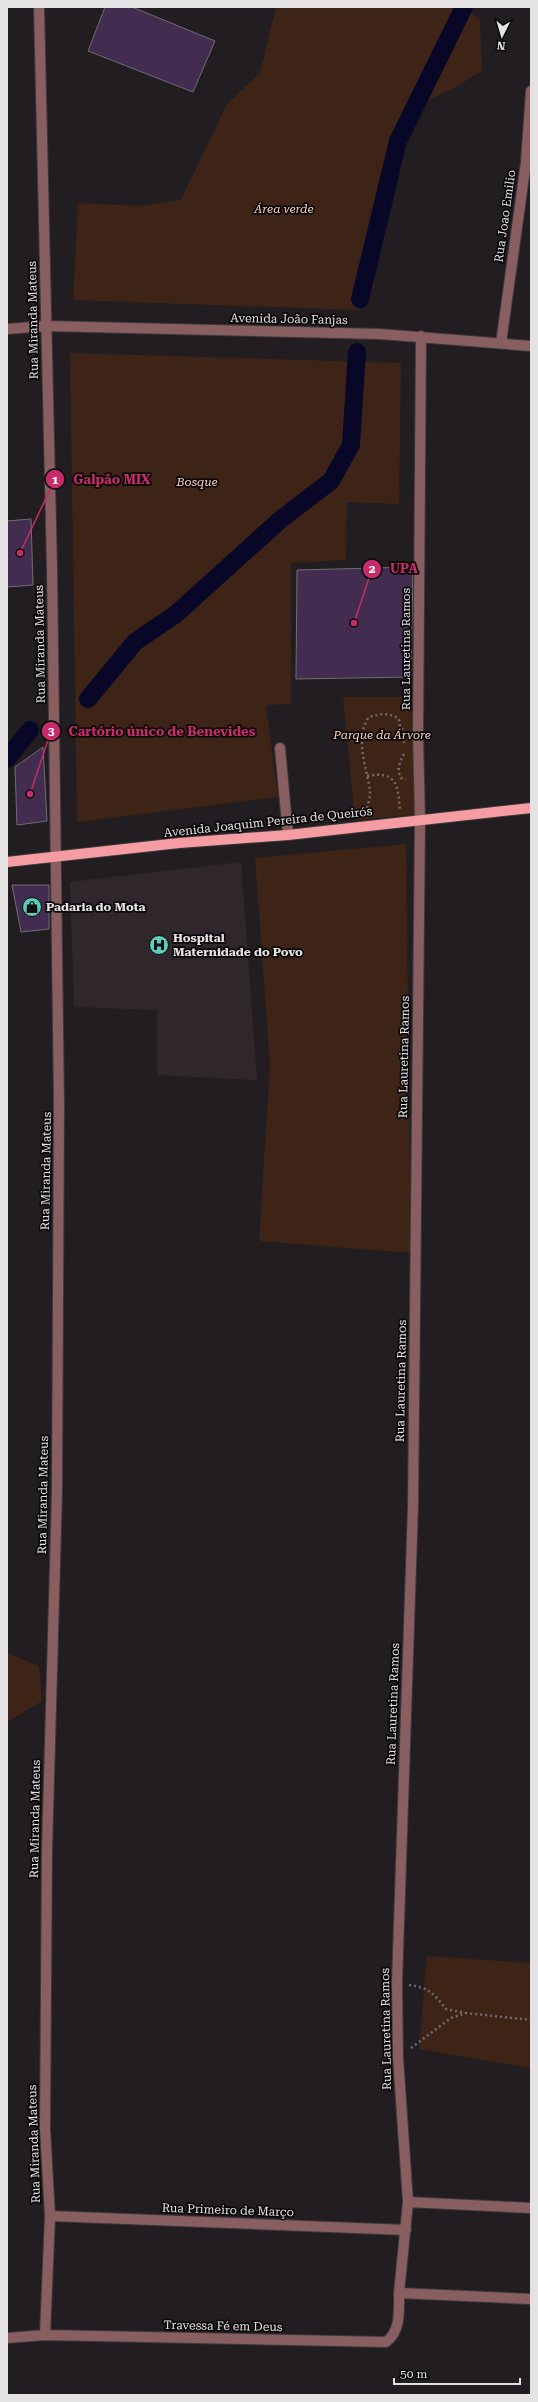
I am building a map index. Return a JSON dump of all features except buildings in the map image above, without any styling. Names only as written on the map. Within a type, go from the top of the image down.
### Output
[{"type":"main road","name":"Avenida Joaquim Pereira de Queirós","points":[[7,862],[179,843],[288,835],[401,821],[531,808]]},
{"type":"street","name":"Rua Miranda Mateus","points":[[39,7],[52,569],[59,1104],[57,1484],[47,1850],[45,2128],[50,2216],[45,2336]]},
{"type":"street","name":"Rua Joao Emilio","points":[[501,343],[526,162],[531,92]]},
{"type":"street","name":"Avenida João Fanjas","points":[[7,329],[46,326],[421,336],[531,346]]},
{"type":"street","name":"Rua Lauretina Ramos","points":[[399,2293],[408,2202],[398,2057],[397,1983],[413,1506],[420,820],[418,735],[421,336]]},
{"type":"street","points":[[280,748],[288,835]]},
{"type":"street","points":[[408,2202],[531,2208]]},
{"type":"street","name":"Rua Primeiro de Março","points":[[50,2216],[406,2230]]},
{"type":"street","points":[[399,2293],[531,2299]]},
{"type":"street","name":"Travessa Fé em Deus","points":[[7,2338],[45,2336],[386,2342],[394,2336],[398,2321],[399,2293]]},
{"type":"path","points":[[364,826],[370,793],[362,738],[365,723],[369,717],[382,714],[393,715],[399,719],[405,748],[404,755],[399,762],[398,773],[401,778],[418,781]]},
{"type":"path","points":[[400,727],[418,735]]},
{"type":"path","points":[[367,776],[382,775],[391,778],[399,790],[401,821]]},
{"type":"path","points":[[397,1983],[425,1987],[433,1993],[446,2009],[466,2013],[531,2020]]},
{"type":"path","points":[[398,2057],[426,2039],[451,2018],[466,2013]]},
{"type":"shaded area","name":"Hospital Maternidade do Povo","points":[[241,862],[257,1080],[157,1075],[157,1010],[74,1007],[70,882]]},
{"type":"green space","name":"Área verde","points":[[276,7],[466,7],[480,20],[482,71],[454,88],[426,101],[412,120],[402,166],[374,251],[374,286],[357,310],[73,300],[78,203],[141,206],[181,200],[227,104],[260,73]]},
{"type":"green space","name":"Bosque","points":[[70,353],[401,363],[399,504],[347,502],[346,560],[291,563],[291,704],[266,705],[278,797],[77,822]]},
{"type":"green space","name":"Parque da Árvore","points":[[343,697],[416,697],[418,814],[355,820]]},
{"type":"green space","points":[[406,844],[411,1253],[259,1241],[270,1065],[255,858]]},
{"type":"green space","points":[[7,1653],[39,1666],[42,1701],[11,1720],[7,1720]]},
{"type":"green space","points":[[427,1956],[531,1963],[531,2068],[419,2049]]},
{"type":"waterway","points":[[360,299],[398,141],[464,7]]},
{"type":"waterway","points":[[88,699],[135,642],[176,614],[280,520],[331,481],[351,445],[357,352]]},
{"type":"waterway","points":[[7,759],[30,730]]},
{"type":"place","name":"Galpão MIX","points":[[20,553]]},
{"type":"place","name":"UPA","points":[[354,623]]},
{"type":"place","name":"Cartório único de Benevides","points":[[30,794]]},
{"type":"place","name":"Padaria do Mota","points":[[32,907]]},
{"type":"place","name":"Hospital Maternidade do Povo","points":[[159,945]]}]
